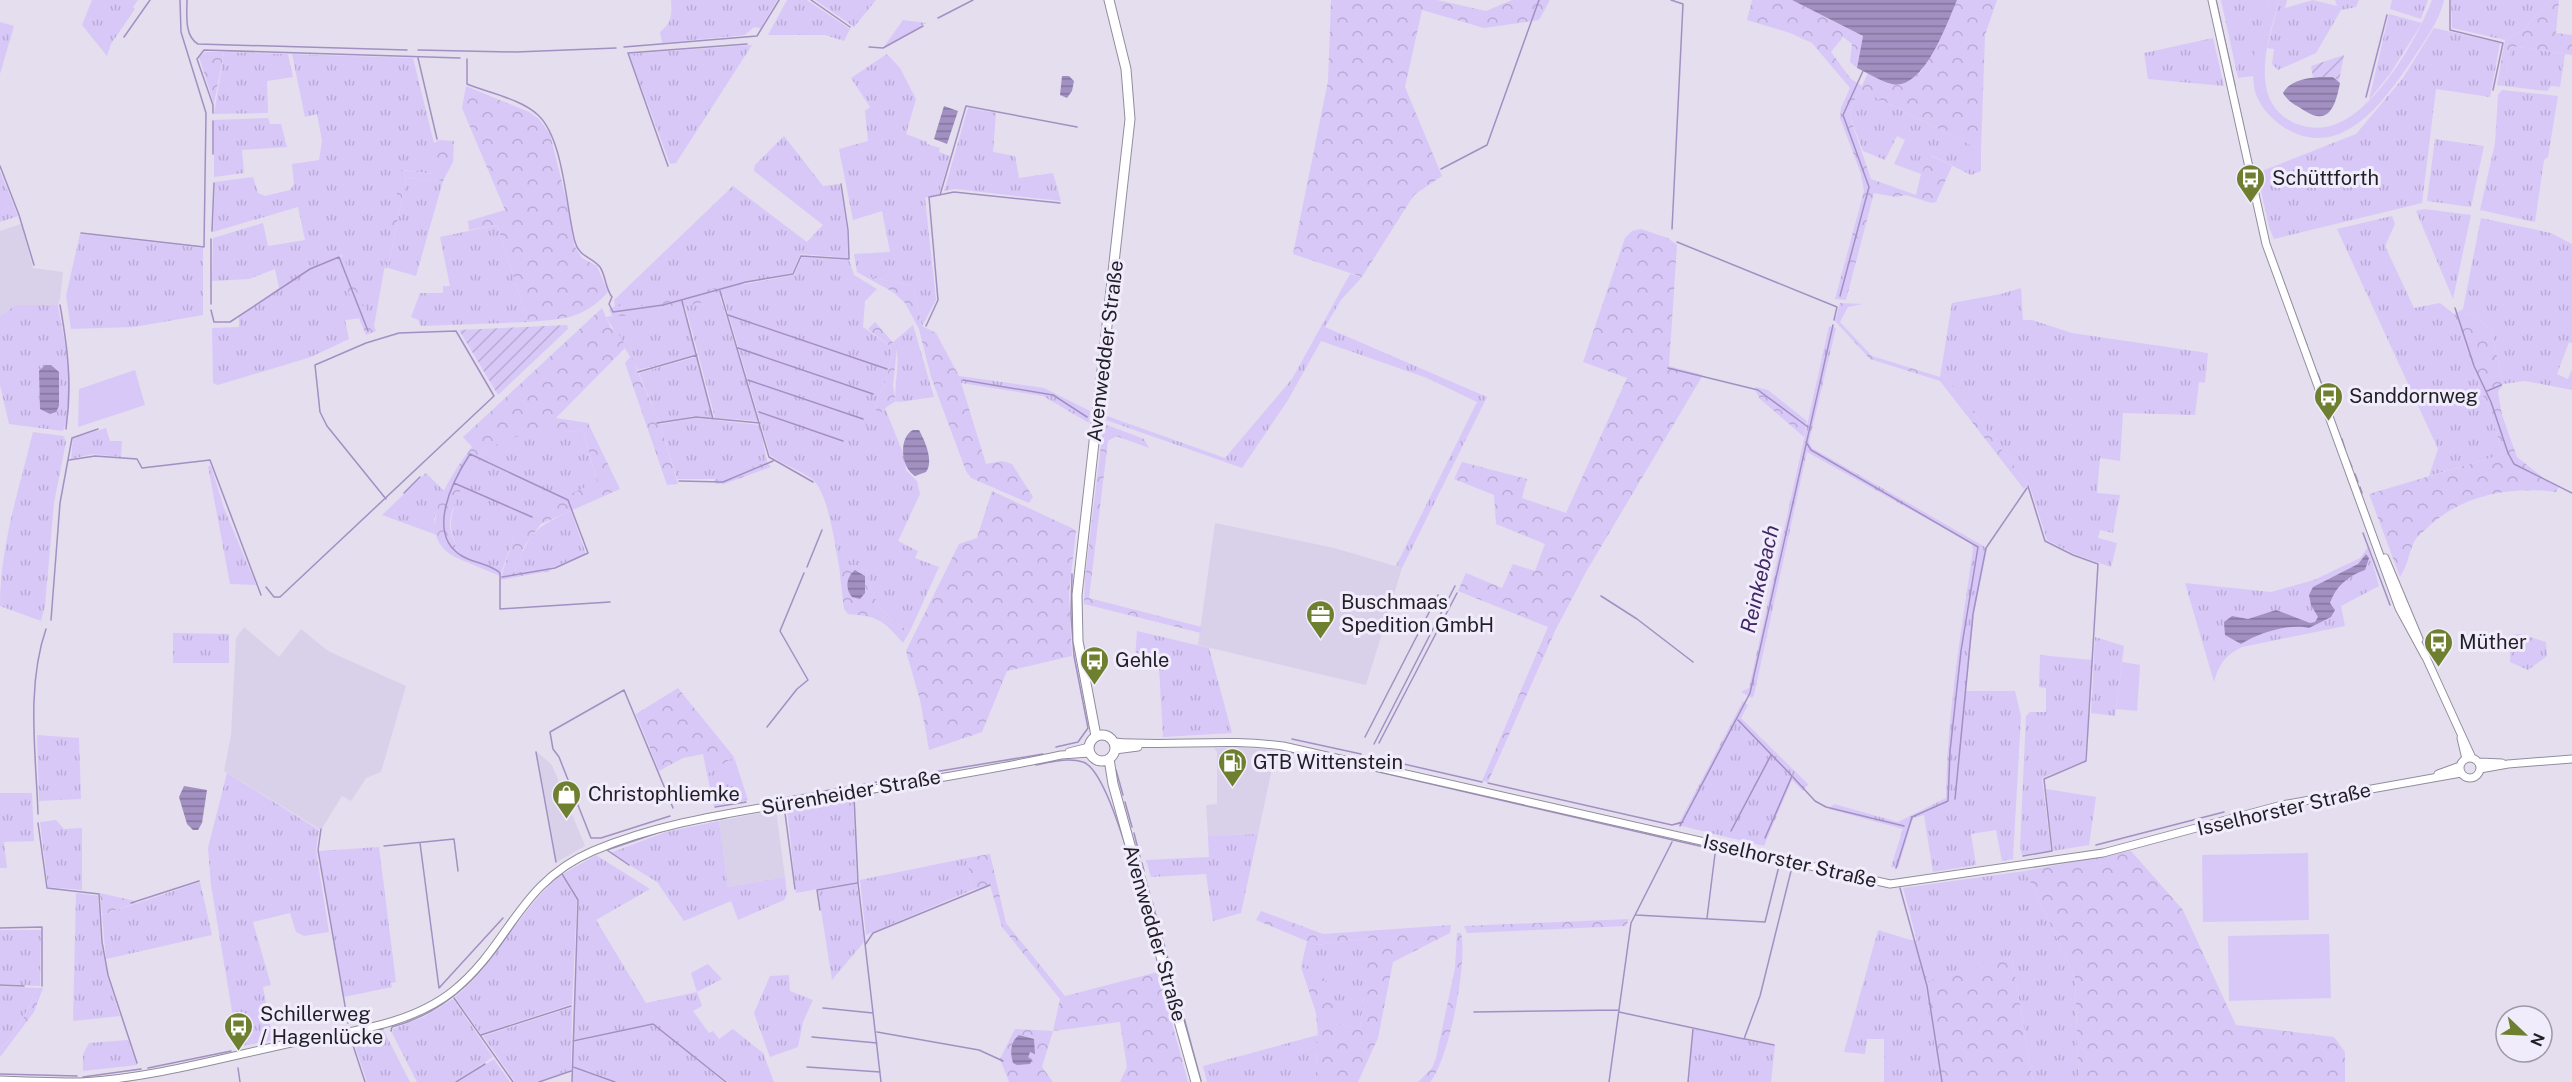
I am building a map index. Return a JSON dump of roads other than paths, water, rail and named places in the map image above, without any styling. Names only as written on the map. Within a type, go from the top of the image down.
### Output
[{"type":"main road","name":"Avenwedder Straße","points":[[1099,735],[1078,641],[1077,595],[1130,119],[1126,69],[1109,0]]},
{"type":"main road","points":[[1099,735],[1109,753],[1089,750],[1099,735]]},
{"type":"main road","name":"Avenwedder Straße","points":[[1109,753],[1113,784],[1196,1082]]},
{"type":"street","points":[[2212,0],[2266,244],[2399,608],[2425,656],[2474,762]]},
{"type":"street","name":"Isselhorster Straße","points":[[1109,753],[1147,745],[1239,742],[1283,746],[1890,884],[2103,853],[2282,805],[2461,770],[2472,778],[2474,762]]},
{"type":"street","name":"Sürenheider Straße","points":[[0,1080],[81,1082],[128,1077],[394,1021],[437,1002],[463,983],[483,963],[515,914],[540,885],[573,860],[599,848],[674,823],[1089,750]]},
{"type":"street","points":[[2461,770],[2474,762],[2508,764],[2572,762]]},
{"type":"waterway","points":[[124,37],[150,0]]},
{"type":"waterway","points":[[81,233],[204,247],[206,113],[181,32],[180,0]]},
{"type":"waterway","points":[[187,0],[188,30],[190,36],[198,44],[407,50]]},
{"type":"waterway","points":[[624,47],[757,36],[779,0]]},
{"type":"waterway","points":[[811,0],[850,27]]},
{"type":"waterway","points":[[938,18],[973,0]]},
{"type":"waterway","points":[[1441,169],[1487,145],[1539,0]]},
{"type":"waterway","points":[[1671,0],[1683,4],[1672,229]]},
{"type":"waterway","points":[[2216,0],[2235,86]]},
{"type":"waterway","points":[[2450,0],[2450,30],[2503,43],[2493,90]]},
{"type":"waterway","points":[[2366,97],[2387,15]]},
{"type":"waterway","points":[[869,47],[883,48],[923,26]]},
{"type":"waterway","points":[[668,166],[628,53],[747,44]]},
{"type":"waterway","points":[[418,50],[516,52],[616,48]]},
{"type":"waterway","points":[[213,113],[213,105],[197,59],[204,50],[460,58]]},
{"type":"waterway","points":[[418,58],[437,139]]},
{"type":"waterway","points":[[467,59],[467,84],[531,109],[547,126],[559,157],[575,242],[579,251],[600,267],[612,297],[609,304],[613,312],[663,305],[746,282],[793,274],[801,256],[849,259],[848,230],[841,184]]},
{"type":"waterway","name":"Reinkebach","points":[[1840,296],[1869,187],[1843,115],[1863,71]]},
{"type":"waterway","points":[[2237,97],[2261,207]]},
{"type":"waterway","points":[[940,195],[966,106],[1077,127]]},
{"type":"waterway","points":[[213,121],[213,154]]},
{"type":"waterway","points":[[0,166],[19,215],[34,265]]},
{"type":"waterway","points":[[212,231],[214,183]]},
{"type":"waterway","points":[[926,326],[938,300],[929,197],[954,192],[1060,203]]},
{"type":"waterway","points":[[211,239],[211,304]]},
{"type":"waterway","points":[[1677,242],[1837,307],[1834,320]]},
{"type":"waterway","points":[[211,310],[214,322],[230,322],[310,269],[339,257],[368,331]]},
{"type":"waterway","points":[[720,291],[769,457],[813,482]]},
{"type":"waterway","points":[[682,301],[713,419]]},
{"type":"waterway","points":[[60,305],[68,367],[69,397],[66,429]]},
{"type":"waterway","points":[[2455,308],[2474,366],[2491,402],[2514,464],[2572,493]]},
{"type":"waterway","points":[[728,315],[887,369]]},
{"type":"waterway","points":[[2298,323],[2307,345]]},
{"type":"waterway","name":"Reinkebach","points":[[1680,826],[1750,693],[1833,325]]},
{"type":"waterway","points":[[266,587],[274,597],[280,597],[494,396],[456,331],[399,333],[366,343],[315,365],[320,412],[327,426],[386,499]]},
{"type":"waterway","points":[[738,348],[873,394]]},
{"type":"waterway","points":[[2309,351],[2314,366]]},
{"type":"waterway","points":[[638,372],[697,355]]},
{"type":"waterway","points":[[1668,368],[1758,390],[1808,427]]},
{"type":"waterway","points":[[2318,374],[2323,388]]},
{"type":"waterway","points":[[748,380],[863,419]]},
{"type":"waterway","points":[[963,380],[1053,395],[1087,417]]},
{"type":"waterway","points":[[2487,391],[2501,385]]},
{"type":"waterway","points":[[2325,394],[2329,403]]},
{"type":"waterway","points":[[759,412],[843,441]]},
{"type":"waterway","points":[[657,423],[696,417],[760,423]]},
{"type":"waterway","points":[[51,620],[60,503],[72,438],[98,429]]},
{"type":"waterway","points":[[2342,439],[2345,449]]},
{"type":"waterway","points":[[1806,442],[1811,450],[1978,547],[1961,651],[1950,751],[1948,801],[1912,817],[1896,868]]},
{"type":"waterway","points":[[502,577],[555,568],[588,553],[568,500],[470,454],[450,492],[444,521],[445,534],[451,546],[462,556],[500,573],[500,609],[610,602]]},
{"type":"waterway","points":[[69,460],[95,456],[137,459],[142,468],[210,460],[261,595]]},
{"type":"waterway","points":[[2349,460],[2352,467]]},
{"type":"waterway","points":[[679,481],[723,482],[773,461]]},
{"type":"waterway","points":[[2355,474],[2358,482]]},
{"type":"waterway","points":[[404,493],[420,477]]},
{"type":"waterway","points":[[454,483],[532,517]]},
{"type":"waterway","points":[[2023,856],[2052,851],[2044,779],[2086,761],[2098,564],[2045,541],[2028,486]]},
{"type":"waterway","points":[[2360,487],[2362,493]]},
{"type":"waterway","points":[[1955,799],[1973,614],[1986,548],[2027,488]]},
{"type":"waterway","points":[[807,567],[822,530]]},
{"type":"waterway","points":[[2363,533],[2390,605]]},
{"type":"waterway","points":[[767,727],[797,689],[808,680],[780,631],[804,573]]},
{"type":"waterway","points":[[1056,747],[1078,742],[1088,728],[1074,656],[1071,615],[1072,574]]},
{"type":"waterway","points":[[1374,744],[1455,586]]},
{"type":"waterway","points":[[1379,743],[1457,593]]},
{"type":"waterway","points":[[1365,737],[1438,595]]},
{"type":"waterway","points":[[1601,596],[1637,619],[1693,662]]},
{"type":"waterway","points":[[38,814],[34,697],[40,651],[46,629]]},
{"type":"waterway","points":[[670,816],[601,838],[591,838],[559,757],[553,749],[550,732],[624,690],[673,808]]},
{"type":"waterway","points":[[1738,720],[1792,776],[1765,838]]},
{"type":"waterway","points":[[1292,739],[1361,754]]},
{"type":"waterway","points":[[1281,750],[1355,767]]},
{"type":"waterway","points":[[536,752],[556,862]]},
{"type":"waterway","points":[[934,772],[1043,754]]},
{"type":"waterway","points":[[1731,831],[1771,755]]},
{"type":"waterway","points":[[1369,756],[1482,782]]},
{"type":"waterway","points":[[1036,765],[1072,760],[1083,762],[1090,767],[1104,788],[1128,853]]},
{"type":"waterway","points":[[1362,768],[1673,840]]},
{"type":"waterway","points":[[1116,770],[1123,795]]},
{"type":"waterway","points":[[860,785],[925,774]]},
{"type":"waterway","points":[[1793,777],[1815,801],[1826,807],[1904,826]]},
{"type":"waterway","points":[[1488,783],[1672,825],[1683,822]]},
{"type":"waterway","points":[[761,802],[853,786]]},
{"type":"waterway","points":[[789,807],[908,787]]},
{"type":"waterway","points":[[854,796],[858,883],[881,1082]]},
{"type":"waterway","points":[[715,807],[746,802]]},
{"type":"waterway","points":[[1125,802],[1132,827]]},
{"type":"waterway","points":[[2096,845],[2224,812]]},
{"type":"waterway","points":[[785,813],[795,889]]},
{"type":"waterway","points":[[697,823],[726,818]]},
{"type":"waterway","points":[[38,823],[47,888],[99,894],[102,942],[108,975],[137,1063]]},
{"type":"waterway","points":[[321,829],[318,850],[348,1023]]},
{"type":"waterway","points":[[629,865],[607,850],[663,831]]},
{"type":"waterway","points":[[1134,833],[1140,857]]},
{"type":"waterway","points":[[384,846],[454,839],[458,871]]},
{"type":"waterway","points":[[1619,1012],[1744,1039],[1760,996],[1792,867],[1673,840]]},
{"type":"waterway","name":"Reinkebach","points":[[1609,1082],[1631,923],[1672,842]]},
{"type":"waterway","points":[[420,843],[439,988],[503,918]]},
{"type":"waterway","points":[[1707,918],[1715,854]]},
{"type":"waterway","points":[[1142,863],[1144,871]]},
{"type":"waterway","points":[[1636,915],[1765,922],[1779,866]]},
{"type":"waterway","points":[[545,887],[561,874]]},
{"type":"waterway","points":[[562,874],[578,900],[572,1082]]},
{"type":"waterway","points":[[1145,877],[1150,895]]},
{"type":"waterway","points":[[131,903],[199,881]]},
{"type":"waterway","points":[[820,910],[817,890],[857,883]]},
{"type":"waterway","points":[[865,945],[873,933],[990,885]]},
{"type":"waterway","points":[[1900,888],[1927,986],[1942,1082]]},
{"type":"waterway","points":[[527,907],[535,897]]},
{"type":"waterway","points":[[1152,901],[1160,931]]},
{"type":"waterway","points":[[391,1031],[392,1027],[433,1010],[466,985],[494,954],[519,918]]},
{"type":"waterway","points":[[0,928],[42,927],[42,986]]},
{"type":"waterway","points":[[1151,936],[1161,972]]},
{"type":"waterway","points":[[1162,937],[1173,977]]},
{"type":"waterway","points":[[1175,984],[1201,1081]]},
{"type":"waterway","points":[[0,985],[24,986]]},
{"type":"waterway","points":[[454,998],[513,1082]]},
{"type":"waterway","points":[[481,1035],[571,1006]]},
{"type":"waterway","points":[[823,1008],[873,1013]]},
{"type":"waterway","points":[[1474,1012],[1619,1010]]},
{"type":"waterway","points":[[573,1041],[653,1024],[726,1082]]},
{"type":"waterway","points":[[365,1082],[350,1036],[383,1029]]},
{"type":"waterway","points":[[1688,1082],[1693,1029]]},
{"type":"waterway","points":[[877,1032],[979,1050],[1003,1061]]},
{"type":"waterway","points":[[812,1037],[877,1043]]},
{"type":"waterway","points":[[1745,1039],[1774,1045]]},
{"type":"waterway","points":[[148,1068],[231,1051]]},
{"type":"waterway","points":[[456,1082],[485,1064]]},
{"type":"waterway","points":[[573,1067],[615,1082]]},
{"type":"waterway","points":[[807,1067],[880,1072]]},
{"type":"waterway","points":[[238,1068],[240,1082]]},
{"type":"waterway","points":[[83,1077],[141,1069]]},
{"type":"waterway","points":[[539,1082],[571,1071]]},
{"type":"waterway","points":[[0,1074],[77,1076]]},
{"type":"place","name":"Schüttforth","points":[[2251,204]]},
{"type":"place","name":"Sanddornweg","points":[[2328,422]]},
{"type":"place","name":"Buschmaas Spedition GmbH","points":[[1320,640]]},
{"type":"place","name":"Müther","points":[[2438,668]]},
{"type":"place","name":"Gehle","points":[[1094,686]]},
{"type":"place","name":"GTB Wittenstein","points":[[1232,788]]},
{"type":"place","name":"Christophliemke","points":[[567,820]]},
{"type":"place","name":"Schillerweg / Hagenlücke","points":[[239,1052]]}]
